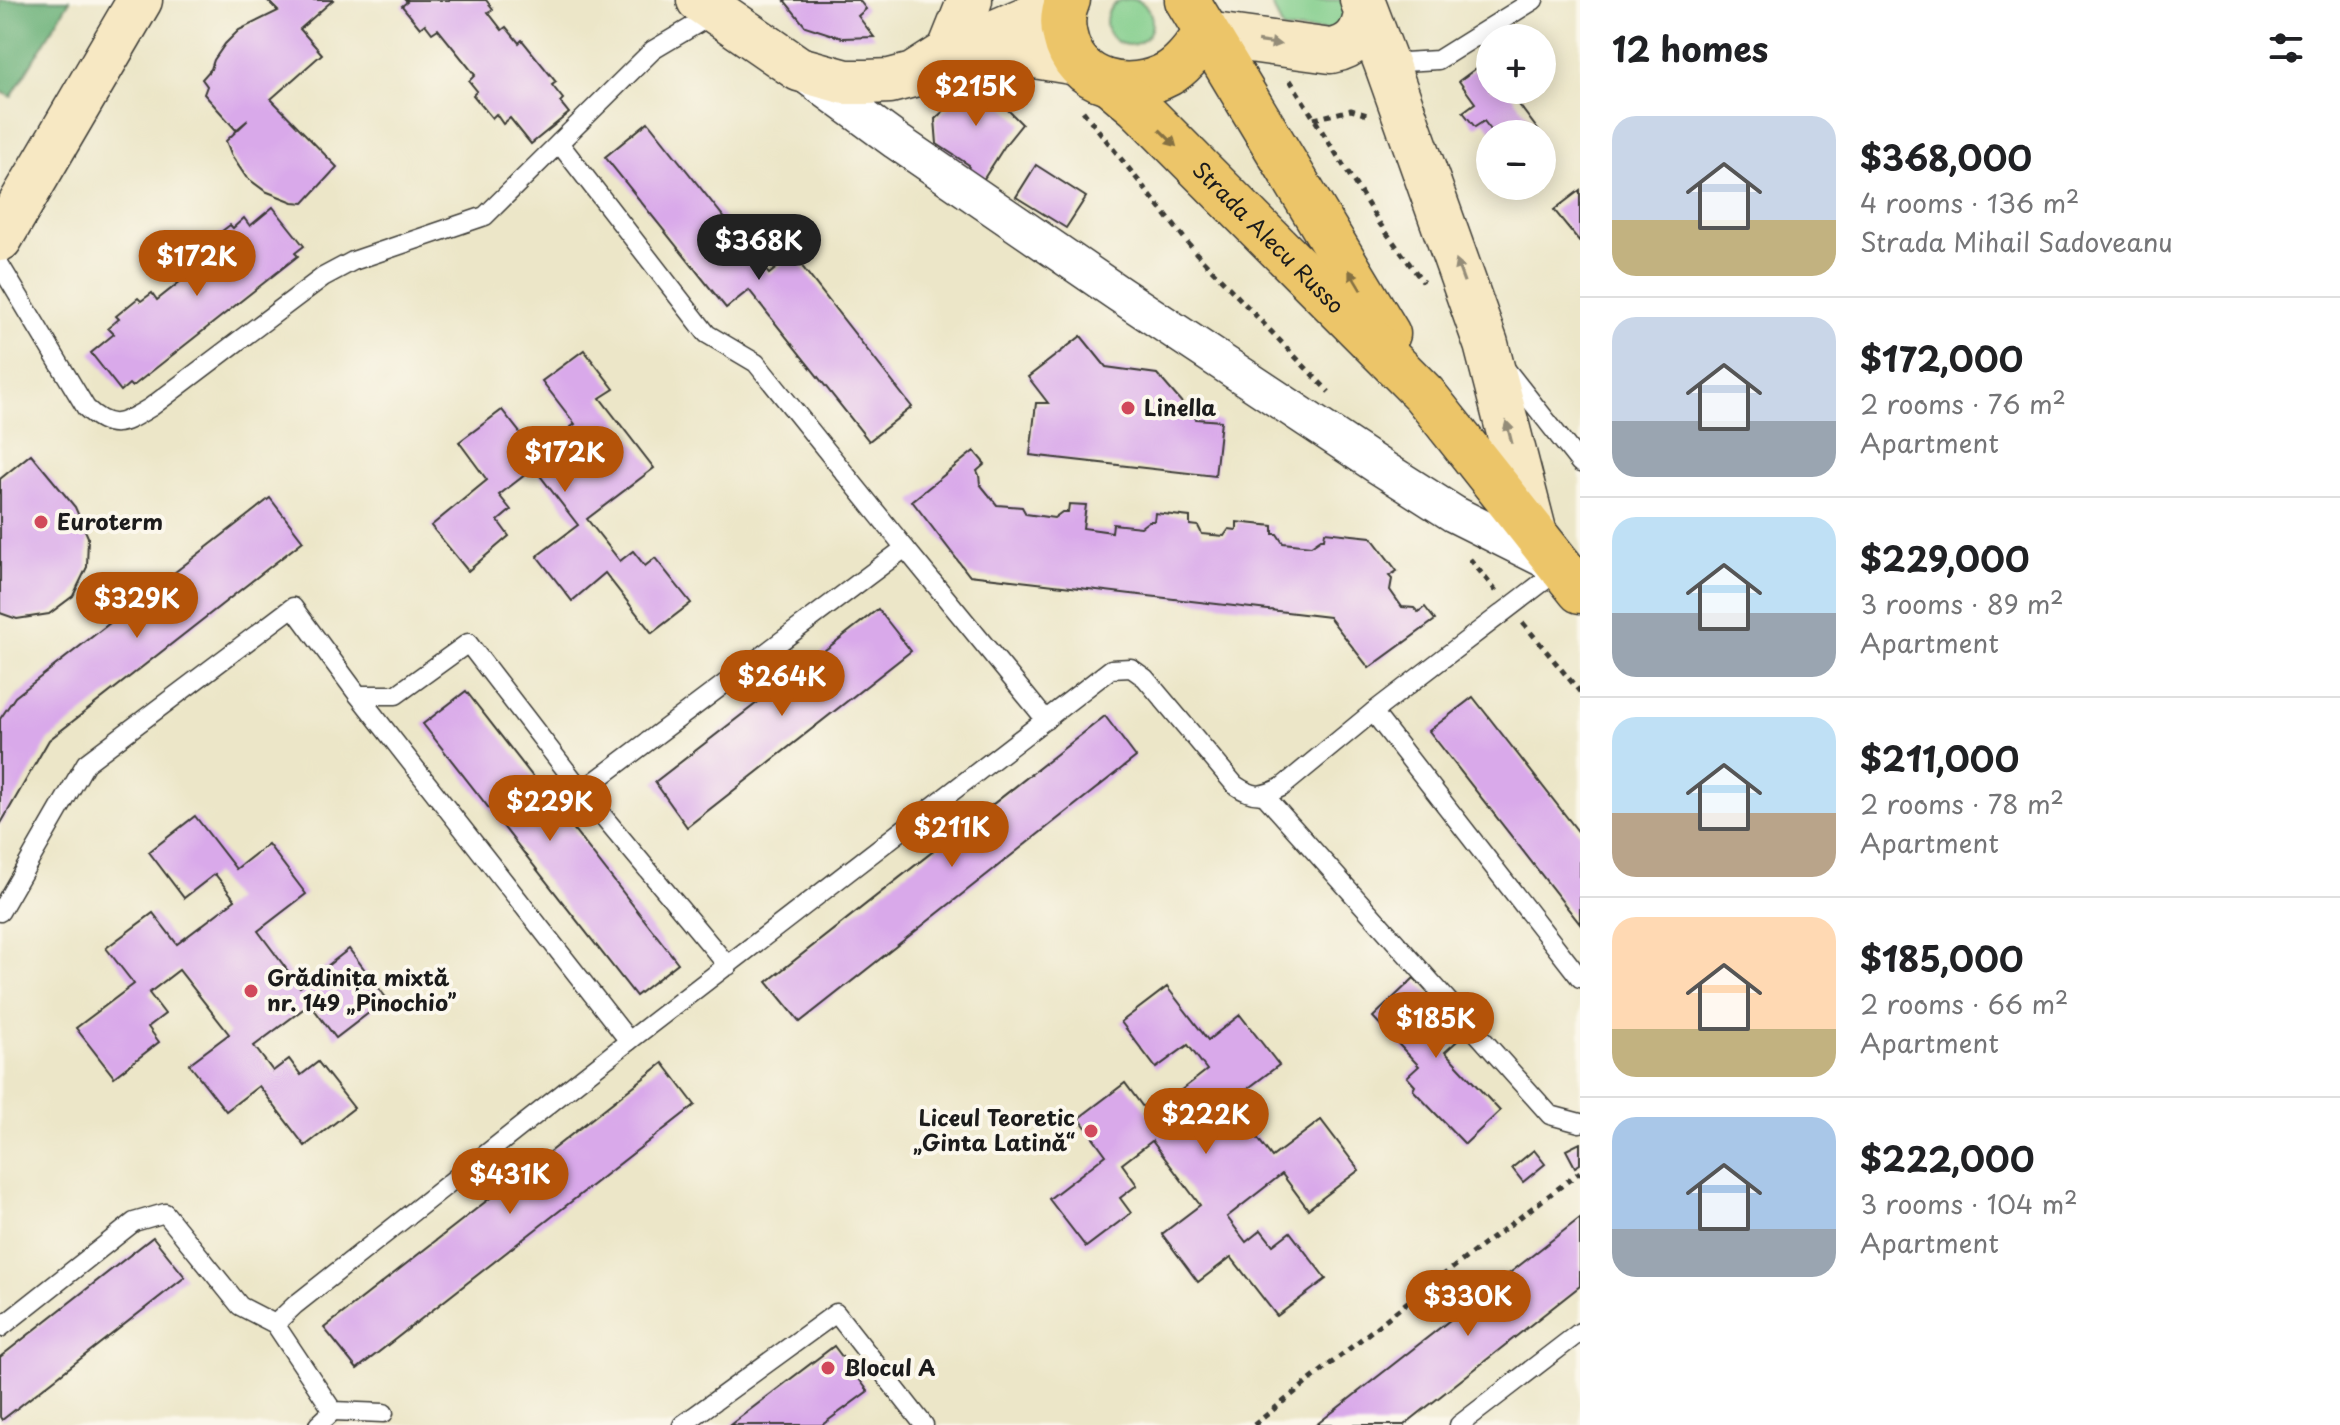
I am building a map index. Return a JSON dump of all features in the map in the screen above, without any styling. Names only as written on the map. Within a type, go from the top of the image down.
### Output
[{"type":"main road","points":[[0,239],[140,0]]},
{"type":"main road","points":[[949,52],[970,0]]},
{"type":"main road","points":[[708,6],[799,69],[846,82],[890,81],[913,75],[949,52],[1070,36],[1131,86],[1172,72],[1188,57],[1197,17],[1386,63]]},
{"type":"main road","points":[[1364,6],[1564,565]]},
{"type":"main road","points":[[1331,51],[1343,49],[1361,34],[1364,6]]},
{"type":"main road","name":"Strada Alecu Russo","points":[[1197,17],[1424,394]]},
{"type":"main road","points":[[949,52],[998,50],[1070,36]]},
{"type":"main road","name":"Strada Alecu Russo","points":[[1070,36],[1424,394],[1564,565]]},
{"type":"street","points":[[799,69],[896,141],[1027,231],[1377,465],[1454,514],[1564,565]]},
{"type":"lane","points":[[1386,63],[1438,60],[1534,0]]},
{"type":"lane","points":[[0,265],[86,408],[98,420],[109,424],[123,423],[151,407],[323,277],[353,261],[485,216],[653,50],[708,6]]},
{"type":"lane","points":[[559,143],[707,334],[756,363],[1046,720]]},
{"type":"lane","points":[[1486,344],[1580,463]]},
{"type":"lane","points":[[582,791],[905,548]]},
{"type":"lane","points":[[275,1324],[629,1041],[1111,669],[1131,668],[1145,678],[1235,785],[1248,794],[1265,796],[1282,787],[1373,712],[1564,565]]},
{"type":"lane","points":[[0,912],[86,763],[293,607],[358,695],[629,1041]]},
{"type":"lane","points":[[358,695],[396,695],[468,643],[582,791],[728,966]]},
{"type":"lane","points":[[1373,712],[1580,978]]},
{"type":"lane","points":[[1265,796],[1550,1115],[1580,1123]]},
{"type":"lane","points":[[0,1328],[134,1222],[165,1213],[240,1306],[275,1324],[333,1411]]},
{"type":"lane","points":[[682,1425],[836,1313],[924,1425]]},
{"type":"lane","points":[[1459,1425],[1580,1332]]},
{"type":"lane","points":[[318,1425],[333,1411],[384,1413]]},
{"type":"path","points":[[1070,36],[1196,253],[1339,403]]},
{"type":"path","points":[[1314,119],[1351,110],[1371,117]]},
{"type":"path","points":[[1467,556],[1580,692]]},
{"type":"path","points":[[1254,1425],[1414,1297],[1580,1172]]},
{"type":"green space","points":[[1129,-1],[1145,6],[1152,22],[1145,38],[1129,45],[1113,38],[1106,22],[1113,6]]},
{"type":"green space","points":[[0,0],[70,0],[11,97],[0,91]]},
{"type":"green space","points":[[1270,0],[1345,0],[1350,30],[1283,30]]},
{"type":"building","points":[[267,0],[333,0],[300,29],[322,54],[271,99],[337,167],[304,203],[265,191],[246,177],[226,141],[248,120],[236,130],[204,94],[207,86],[202,79],[225,44],[239,30],[278,11]]},
{"type":"building","points":[[405,0],[486,0],[493,9],[488,12],[502,30],[506,27],[519,43],[522,40],[556,82],[552,85],[569,113],[531,144],[510,118],[503,124],[496,114],[492,118],[473,95],[477,91],[469,81],[475,75],[438,29],[432,33],[425,24],[420,28],[402,6],[407,2]]},
{"type":"building","points":[[784,0],[859,0],[866,9],[858,16],[874,37],[842,38],[805,26]]},
{"type":"building","points":[[1476,68],[1476,104],[1518,104],[1530,120],[1476,120],[1475,127],[1463,112],[1475,103],[1459,81]]},
{"type":"building","points":[[975,76],[999,105],[1001,103],[1022,124],[983,180],[968,170],[969,165],[937,144],[935,119],[965,91],[962,87]]},
{"type":"building","points":[[648,122],[769,274],[793,255],[912,407],[869,441],[749,290],[726,308],[605,157]]},
{"type":"building","points":[[1036,165],[1086,197],[1066,228],[1016,197]]},
{"type":"building","points":[[1580,190],[1580,242],[1554,210]]},
{"type":"building","points":[[273,207],[304,246],[295,253],[298,256],[132,387],[129,384],[121,391],[91,353],[114,334],[108,328],[119,319],[116,316],[138,298],[141,301],[152,293],[157,300],[206,261],[200,254],[212,245],[209,241],[244,218],[250,226]]},
{"type":"building","points":[[1081,336],[1106,367],[1157,374],[1196,419],[1221,421],[1215,476],[1030,455],[1036,403],[1048,403],[1028,377]]},
{"type":"building","points":[[584,350],[614,389],[600,398],[654,468],[587,519],[620,561],[633,551],[645,566],[655,558],[691,603],[652,633],[605,573],[572,601],[537,556],[578,525],[534,468],[499,495],[511,510],[498,521],[509,536],[468,571],[431,526],[487,480],[459,442],[502,410],[536,453],[575,424],[542,381]]},
{"type":"building","points":[[974,451],[985,464],[977,471],[980,484],[997,505],[1022,507],[1026,514],[1054,518],[1068,512],[1069,504],[1086,505],[1083,528],[1112,532],[1113,524],[1141,527],[1154,521],[1155,513],[1190,517],[1190,525],[1198,526],[1202,534],[1224,536],[1229,529],[1237,530],[1237,522],[1273,526],[1273,534],[1277,534],[1283,543],[1311,546],[1324,539],[1325,532],[1371,537],[1397,571],[1389,576],[1392,579],[1390,590],[1402,607],[1414,608],[1418,612],[1425,607],[1435,620],[1369,668],[1329,617],[969,575],[912,501]]},
{"type":"building","name":"Euroterm","points":[[31,454],[75,507],[88,537],[87,567],[73,596],[49,614],[17,619],[0,613],[0,479]]},
{"type":"building","points":[[270,498],[303,541],[49,740],[0,825],[0,719],[15,697]]},
{"type":"building","points":[[878,609],[911,651],[687,827],[655,782]]},
{"type":"building","points":[[466,691],[678,963],[636,996],[423,724]]},
{"type":"building","points":[[1473,697],[1580,834],[1580,924],[1429,731]]},
{"type":"building","points":[[1105,716],[1136,757],[800,1022],[767,982]]},
{"type":"building","points":[[195,816],[236,869],[268,844],[306,894],[258,931],[300,987],[349,949],[387,999],[336,1038],[310,1004],[254,1046],[273,1071],[289,1059],[301,1075],[318,1062],[354,1108],[305,1146],[259,1086],[226,1111],[189,1064],[229,1034],[179,970],[149,993],[165,1014],[148,1027],[159,1042],[114,1077],[76,1028],[134,984],[106,948],[153,913],[177,944],[235,900],[215,874],[184,898],[149,852]]},
{"type":"building","points":[[1414,978],[1466,1033],[1445,1052],[1500,1111],[1465,1144],[1413,1090],[1415,1086],[1407,1077],[1419,1066],[1373,1017]]},
{"type":"building","points":[[1167,987],[1208,1040],[1240,1015],[1279,1065],[1230,1102],[1272,1157],[1321,1120],[1359,1170],[1308,1209],[1282,1174],[1227,1217],[1246,1242],[1261,1230],[1273,1245],[1290,1232],[1326,1279],[1277,1316],[1231,1257],[1198,1282],[1162,1234],[1200,1205],[1152,1141],[1122,1164],[1137,1185],[1120,1198],[1131,1213],[1086,1247],[1049,1199],[1106,1155],[1079,1118],[1125,1083],[1149,1115],[1207,1070],[1188,1045],[1156,1068],[1121,1022]]},
{"type":"building","points":[[663,1063],[695,1105],[357,1369],[324,1328]]},
{"type":"building","points":[[1580,1143],[1580,1164],[1575,1167],[1566,1150]]},
{"type":"building","points":[[1534,1150],[1545,1164],[1523,1182],[1512,1168]]},
{"type":"building","points":[[1580,1218],[1580,1286],[1404,1425],[1316,1425]]},
{"type":"building","points":[[153,1237],[185,1277],[2,1420],[0,1357]]},
{"type":"building","name":"Blocul A","points":[[834,1346],[868,1391],[822,1425],[730,1425]]},
{"type":"place","name":"Linella","points":[[1128,408]]},
{"type":"place","name":"Euroterm","points":[[41,522]]},
{"type":"place","name":"Grădinița mixtă nr. 149 „Pinochio”","points":[[251,991]]},
{"type":"place","name":"Liceul Teoretic „Ginta Latină“","points":[[1091,1131]]},
{"type":"place","name":"Blocul A","points":[[828,1368]]}]
